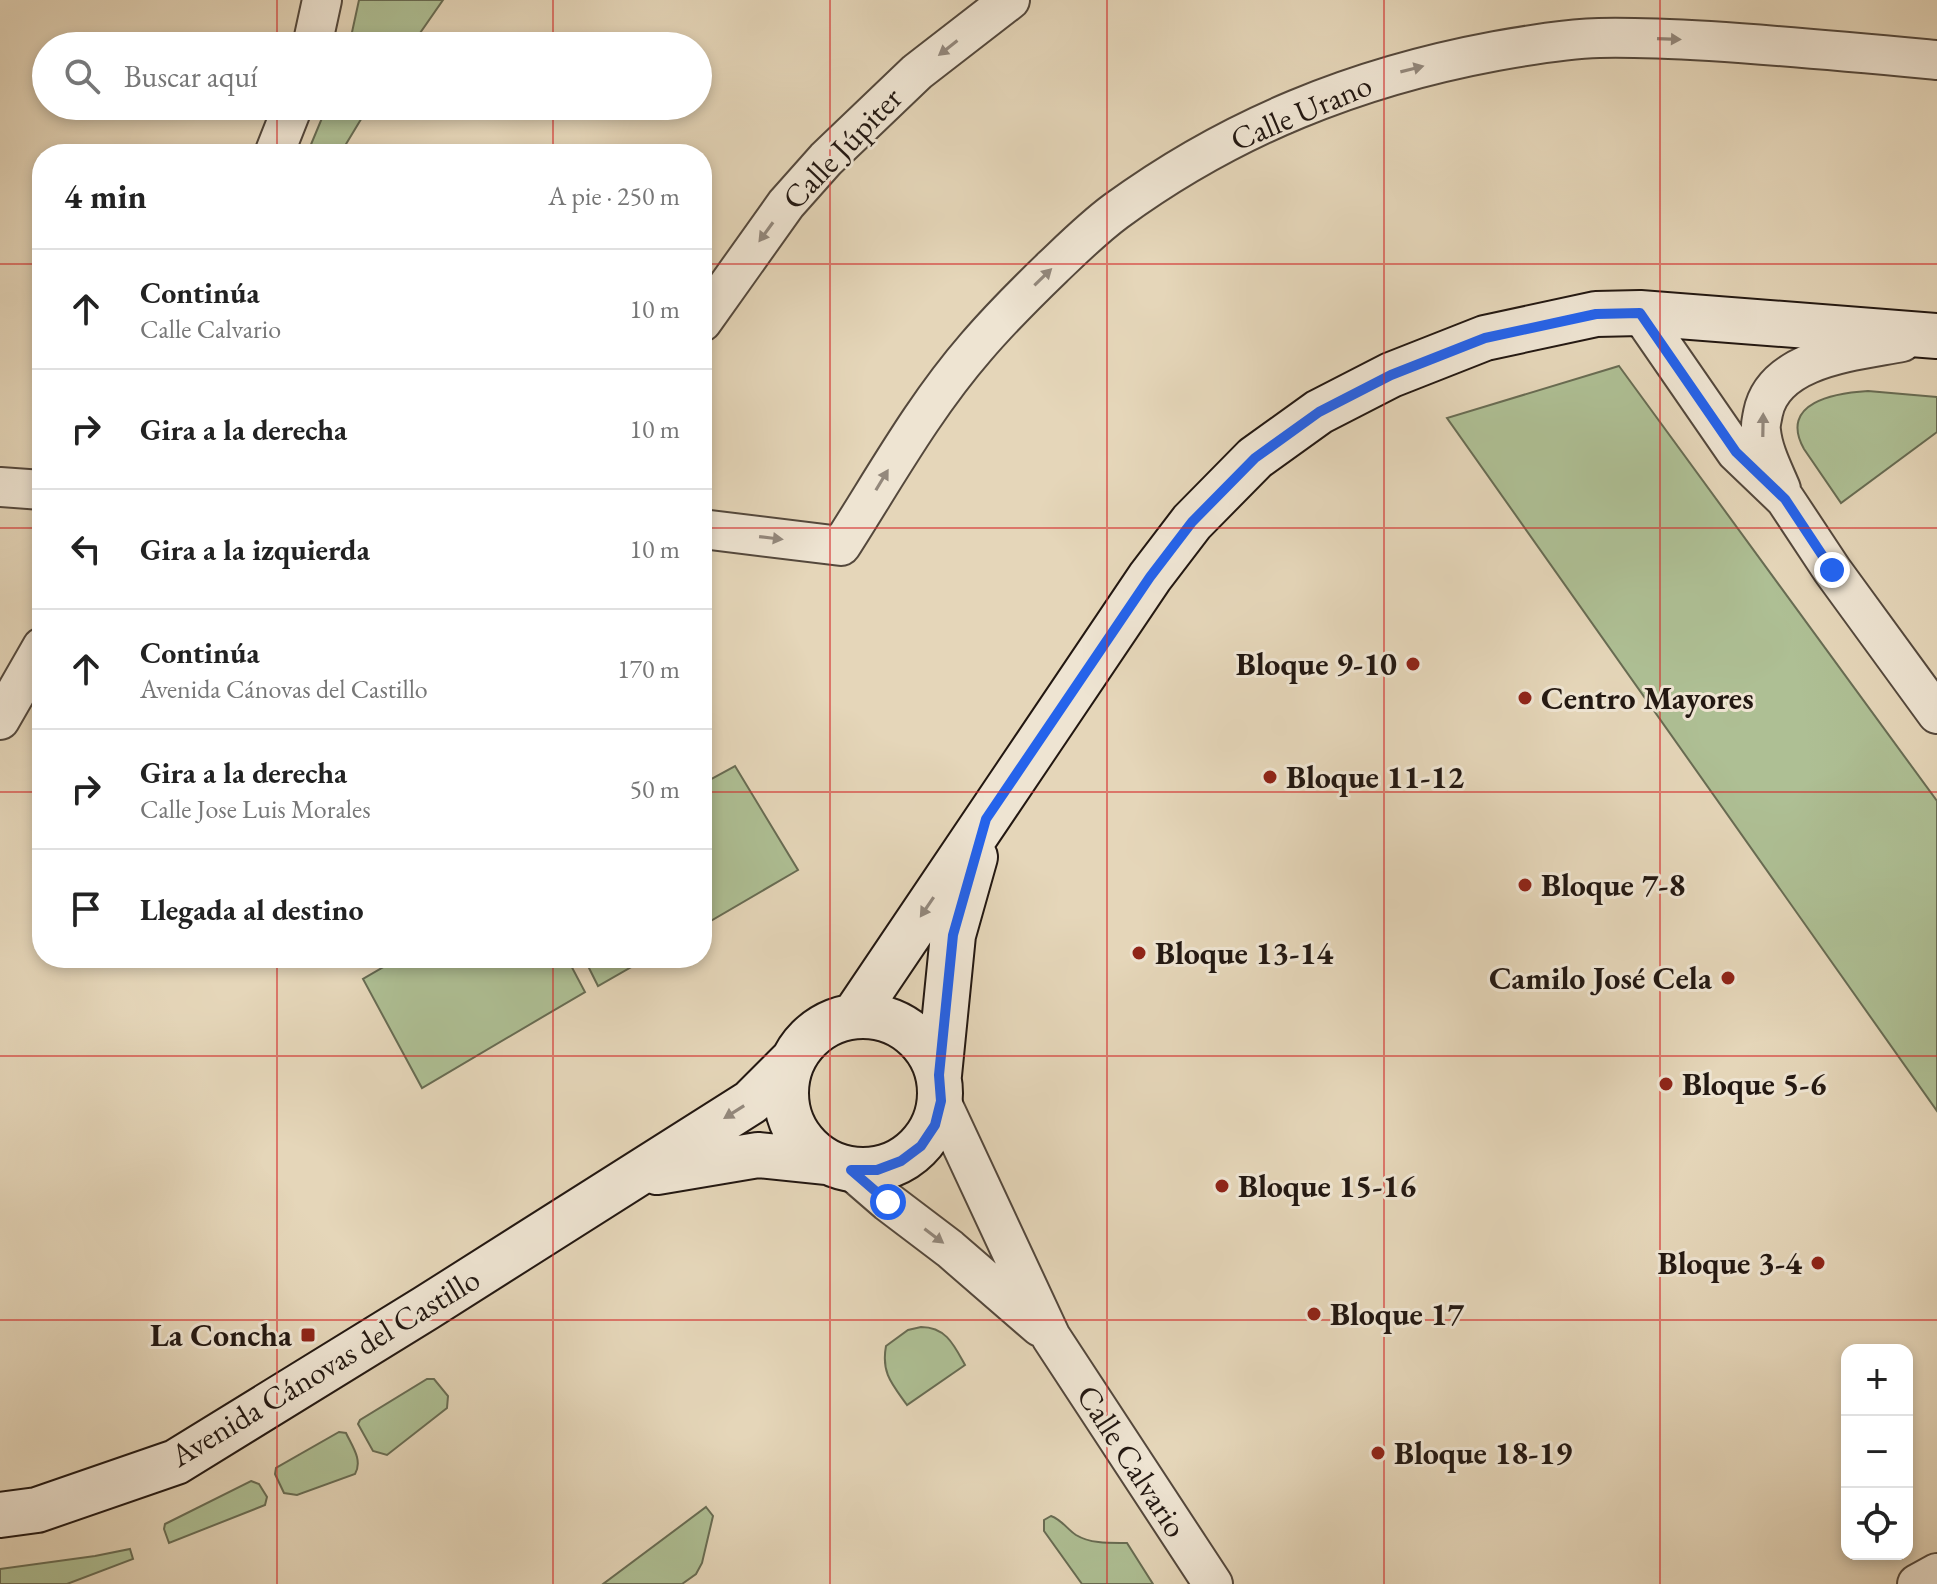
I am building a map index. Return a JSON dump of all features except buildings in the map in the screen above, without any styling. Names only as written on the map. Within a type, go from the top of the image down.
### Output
[{"type":"main road","points":[[854,1016],[1150,577],[1192,522],[1255,458],[1319,412],[1391,375],[1485,338],[1596,314],[1640,313],[1736,319],[1934,336]]},
{"type":"main road","points":[[940,1088],[931,1054],[916,1036],[898,1023],[877,1016],[854,1016],[834,1020],[817,1030],[803,1044],[792,1061],[786,1083],[786,1107],[794,1129],[808,1148],[839,1166],[877,1170],[901,1161],[921,1146],[935,1125],[940,1088],[953,935],[986,819]]},
{"type":"main road","name":"Avenida Cánovas del Castillo","points":[[0,1515],[37,1510],[176,1462],[751,1102],[792,1061]]},
{"type":"main road","name":"Avenida Cánovas del Castillo","points":[[631,1177],[758,1155],[839,1166]]},
{"type":"street","points":[[315,32],[322,0]]},
{"type":"street","name":"Calle Júpiter","points":[[712,308],[786,204],[826,159],[917,72],[1010,0]]},
{"type":"street","name":"Calle Urano","points":[[712,530],[841,546],[905,441],[973,350],[1009,309],[1077,244],[1113,213],[1205,154],[1252,129],[1358,85],[1417,68],[1528,46],[1598,38],[1748,43],[1937,60]]},
{"type":"street","points":[[278,144],[287,120]]},
{"type":"street","points":[[1640,313],[1736,452],[1785,499]]},
{"type":"street","points":[[1934,336],[1854,351],[1813,362],[1791,372],[1774,387],[1764,405],[1760,427],[1764,449],[1785,499],[1832,570],[1937,714]]},
{"type":"street","points":[[0,487],[32,489]]},
{"type":"street","points":[[0,720],[32,664]]},
{"type":"street","name":"Calle Calvario","points":[[940,1088],[1051,1337],[1213,1584]]},
{"type":"street","name":"Calle Calvario","points":[[839,1166],[950,1249],[1051,1337]]},
{"type":"street","points":[[1917,1584],[1937,1573]]},
{"type":"green space","points":[[359,0],[443,0],[421,32],[352,32]]},
{"type":"green space","points":[[321,120],[361,120],[346,144],[311,144]]},
{"type":"green space","points":[[1619,366],[1937,801],[1937,1111],[1447,418]]},
{"type":"green space","points":[[1868,391],[1937,397],[1937,432],[1841,503],[1804,449],[1798,433],[1799,420],[1814,403],[1841,394]]},
{"type":"green space","points":[[735,766],[798,870],[712,920],[712,779]]},
{"type":"green space","points":[[382,968],[572,968],[585,992],[422,1088],[363,979]]},
{"type":"green space","points":[[589,968],[630,968],[598,986]]},
{"type":"green space","points":[[921,1327],[943,1334],[965,1365],[907,1405],[886,1371],[886,1346],[908,1330]]},
{"type":"green space","points":[[427,1379],[434,1379],[448,1396],[447,1408],[387,1455],[373,1451],[358,1424],[360,1420]]},
{"type":"green space","points":[[339,1432],[346,1433],[356,1453],[358,1464],[355,1474],[297,1495],[284,1493],[275,1474],[276,1468]]},
{"type":"green space","points":[[251,1481],[259,1484],[267,1497],[265,1505],[169,1543],[165,1524]]},
{"type":"green space","points":[[706,1507],[713,1516],[702,1563],[696,1574],[682,1584],[603,1584]]},
{"type":"green space","points":[[1051,1516],[1082,1538],[1127,1543],[1153,1584],[1082,1584],[1044,1531],[1044,1520]]},
{"type":"green space","points":[[130,1549],[133,1559],[67,1584],[0,1584],[0,1569]]},
{"type":"place","name":"Bloque 9-10","points":[[1413,664]]},
{"type":"place","name":"Centro Mayores","points":[[1525,698]]},
{"type":"place","name":"Bloque 11-12","points":[[1270,777]]},
{"type":"place","name":"Bloque 7-8","points":[[1525,885]]},
{"type":"place","name":"Bloque 13-14","points":[[1139,953]]},
{"type":"place","name":"Camilo José Cela","points":[[1728,978]]},
{"type":"place","name":"Bloque 5-6","points":[[1666,1084]]},
{"type":"place","name":"Bloque 15-16","points":[[1222,1186]]},
{"type":"place","name":"Bloque 3-4","points":[[1818,1263]]},
{"type":"place","name":"Bloque 17","points":[[1314,1314]]},
{"type":"place","name":"La Concha","points":[[308,1335]]},
{"type":"place","name":"Bloque 18-19","points":[[1378,1453]]},
{"type":"route","points":[[888,1202],[851,1170],[877,1170],[901,1161],[921,1146],[935,1125],[941,1101],[939,1075],[953,935],[986,819],[1150,577],[1192,522],[1255,458],[1319,412],[1391,375],[1485,338],[1596,314],[1640,313],[1736,452],[1785,499],[1832,570]]}]
